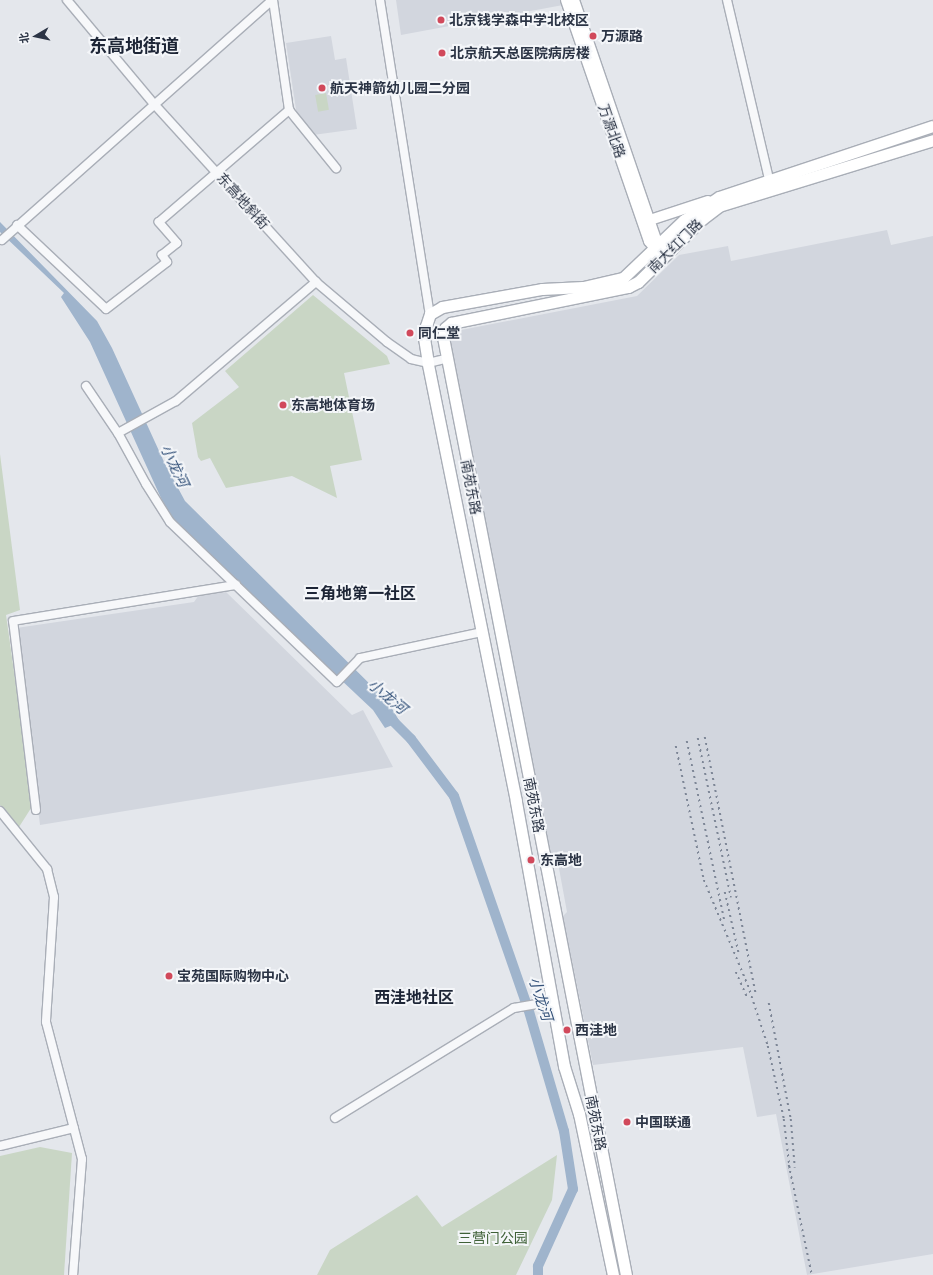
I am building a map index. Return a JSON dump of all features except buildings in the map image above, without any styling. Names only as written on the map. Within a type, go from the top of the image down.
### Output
[{"type":"highway","name":"南大红门路","points":[[430,314],[455,304],[542,289],[584,287],[614,281],[633,269],[699,208],[719,197],[769,179],[835,159],[933,126]]},
{"type":"highway","name":"南大红门路","points":[[446,359],[443,336],[445,328],[451,323],[623,289],[638,282],[702,219],[719,206],[933,140]]},
{"type":"highway","points":[[428,363],[424,338],[430,314]]},
{"type":"highway","name":"南苑东路","points":[[446,359],[626,1275]]},
{"type":"highway","name":"南苑东路","points":[[428,363],[516,801],[547,1002],[564,1066],[579,1114],[613,1275]]},
{"type":"main road","name":"万源北路","points":[[566,0],[650,241],[656,247]]},
{"type":"main road","name":"万源北路","points":[[574,0],[650,220],[656,247]]},
{"type":"main road","points":[[650,220],[719,197]]},
{"type":"main road","points":[[656,247],[665,256]]},
{"type":"street","name":"东高地斜街","points":[[67,0],[154,104],[316,282],[387,342],[411,359],[428,363],[446,359]]},
{"type":"street","points":[[2,240],[272,0]]},
{"type":"street","points":[[272,0],[289,110],[336,168]]},
{"type":"street","points":[[380,0],[430,314]]},
{"type":"street","points":[[727,0],[769,179]]},
{"type":"street","points":[[15,227],[106,309],[167,262],[162,256],[177,243],[159,222],[289,110]]},
{"type":"street","points":[[121,431],[176,401],[316,282]]},
{"type":"street","points":[[86,386],[121,431],[146,484],[170,522],[337,682],[360,658],[482,632]]},
{"type":"street","points":[[36,810],[13,620],[236,585]]},
{"type":"street","points":[[0,811],[47,869],[54,897],[46,1022],[82,1159],[73,1275]]},
{"type":"street","points":[[335,1118],[514,1008],[547,1002]]},
{"type":"street","points":[[0,1146],[74,1128]]},
{"type":"shaded area","name":"北京钱学森中学北校区","points":[[396,0],[561,0],[563,5],[401,35]]},
{"type":"shaded area","name":"航天神箭幼儿园二分园","points":[[331,36],[335,60],[346,58],[357,129],[313,135],[297,116],[286,43]]},
{"type":"shaded area","points":[[887,230],[891,245],[933,236],[933,1254],[807,1275],[776,1114],[757,1117],[743,1047],[593,1065],[563,916],[567,912],[558,863],[552,860],[449,341],[451,335],[456,331],[637,296],[679,255],[728,246],[731,261]]},
{"type":"shaded area","points":[[226,592],[352,715],[363,710],[393,767],[40,825],[16,628],[194,602],[199,595]]},
{"type":"green space","points":[[326,93],[329,110],[318,112],[315,95]]},
{"type":"green space","name":"东高地体育场","points":[[313,295],[387,356],[390,364],[344,373],[362,460],[330,466],[337,498],[292,476],[226,488],[210,458],[201,461],[198,457],[192,423],[239,387],[225,371]]},
{"type":"green space","points":[[0,454],[20,610],[6,615],[33,805],[19,827],[0,805]]},
{"type":"green space","points":[[40,1147],[72,1153],[64,1275],[0,1275],[0,1156]]},
{"type":"green space","name":"三营门公园","points":[[557,1155],[552,1200],[516,1275],[317,1275],[330,1250],[417,1195],[442,1227]]},
{"type":"water","points":[[0,222],[97,321],[112,348],[165,464],[185,501],[388,702],[400,722],[385,728],[373,710],[171,520],[90,342],[61,297],[64,293],[0,232]]},
{"type":"waterway","name":"小龙河","points":[[387,715],[411,739],[454,796],[528,1008],[564,1131],[573,1189],[538,1266],[538,1275]]},
{"type":"railway","points":[[705,737],[756,994]]},
{"type":"railway","points":[[698,738],[731,898]]},
{"type":"railway","points":[[687,741],[725,923]]},
{"type":"railway","points":[[676,746],[704,880],[748,985],[768,1046],[784,1119],[790,1170]]},
{"type":"railway","points":[[725,892],[739,954]]},
{"type":"railway","points":[[736,972],[747,997]]},
{"type":"railway","points":[[769,1003],[791,1119],[795,1168]]},
{"type":"railway","points":[[789,1165],[812,1275]]},
{"type":"place","name":"北京钱学森中学北校区","points":[[441,20]]},
{"type":"place","name":"万源路","points":[[593,36]]},
{"type":"place","name":"北京航天总医院病房楼","points":[[442,53]]},
{"type":"place","name":"航天神箭幼儿园二分园","points":[[322,88]]},
{"type":"place","name":"同仁堂","points":[[410,333]]},
{"type":"place","name":"东高地体育场","points":[[283,405]]},
{"type":"place","name":"东高地","points":[[531,860]]},
{"type":"place","name":"宝苑国际购物中心","points":[[169,976]]},
{"type":"place","name":"西洼地","points":[[567,1030]]},
{"type":"place","name":"中国联通","points":[[627,1122]]},
{"type":"district","name":"东高地街道","points":[[134,46]]},
{"type":"district","name":"三角地第一社区","points":[[360,594]]},
{"type":"district","name":"西洼地社区","points":[[414,998]]}]
